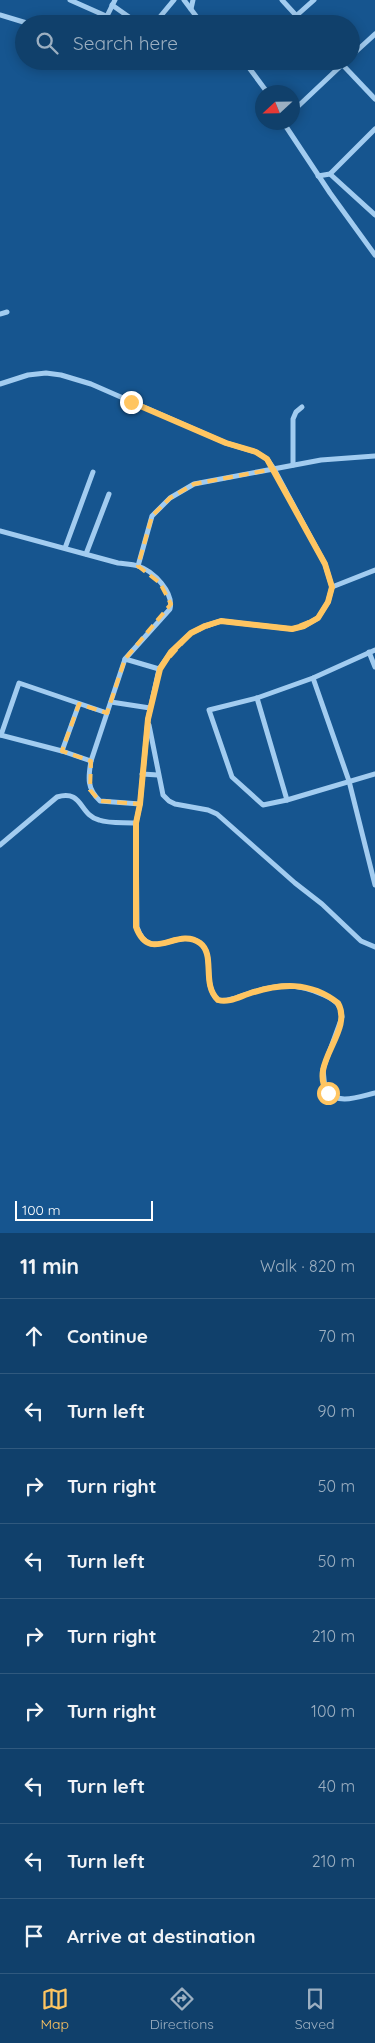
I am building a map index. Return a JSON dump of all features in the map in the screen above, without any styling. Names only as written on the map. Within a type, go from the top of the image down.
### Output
[{"type":"street","points":[[70,0],[104,15]]},
{"type":"street","points":[[162,15],[174,0]]},
{"type":"street","points":[[184,0],[195,15]]},
{"type":"street","points":[[191,9],[192,0]]},
{"type":"street","points":[[282,0],[295,15]]},
{"type":"street","points":[[297,15],[314,0]]},
{"type":"street","points":[[107,15],[114,3],[128,15]]},
{"type":"street","points":[[0,15],[15,20]]},
{"type":"street","points":[[360,48],[375,34]]},
{"type":"street","points":[[251,70],[262,85]]},
{"type":"street","points":[[300,104],[335,70]]},
{"type":"street","points":[[350,70],[375,99]]},
{"type":"street","points":[[318,176],[330,174],[375,129]]},
{"type":"street","points":[[288,130],[318,176],[375,255]]},
{"type":"street","points":[[330,174],[375,215]]},
{"type":"street","points":[[0,314],[7,312]]},
{"type":"street","points":[[0,384],[37,374],[61,375],[91,384],[226,443],[256,452],[267,459],[274,469],[325,564],[332,587],[328,602],[318,618],[304,626],[292,629],[221,621],[205,626],[191,633],[160,669],[148,719],[140,804],[136,823],[136,927],[139,935],[153,945],[164,944],[183,938],[190,938],[199,942],[207,952],[209,987],[218,1000],[231,999],[283,985],[311,990],[333,999],[341,1009],[342,1017],[323,1068],[325,1089],[334,1098],[344,1100],[375,1093]]},
{"type":"street","points":[[293,465],[293,419],[296,412],[302,407]]},
{"type":"street","points":[[138,566],[152,516],[170,498],[194,484],[321,460],[375,456]]},
{"type":"street","points":[[65,548],[93,472]]},
{"type":"street","points":[[86,554],[109,494]]},
{"type":"street","points":[[0,531],[118,563],[138,566],[150,572],[170,597],[170,609],[125,659],[91,761],[88,785],[100,801],[140,804]]},
{"type":"street","points":[[332,587],[375,570]]},
{"type":"street","points":[[375,667],[372,651],[313,678],[256,698],[208,710],[232,777],[263,804],[287,800],[375,774]]},
{"type":"street","points":[[125,659],[160,669]]},
{"type":"street","points":[[313,678],[349,781],[375,885]]},
{"type":"street","points":[[91,761],[62,751],[1,735],[19,683],[107,713]]},
{"type":"street","points":[[256,698],[287,800]]},
{"type":"street","points":[[111,702],[150,708]]},
{"type":"street","points":[[62,751],[79,704]]},
{"type":"street","points":[[148,719],[163,795],[169,801],[217,814],[295,883],[322,904],[361,941],[375,947]]},
{"type":"street","points":[[142,774],[158,775]]},
{"type":"street","points":[[0,845],[57,797],[66,795],[73,796],[90,816],[99,820],[136,823]]},
{"type":"highlighted area","points":[[274,469],[325,564],[332,587],[328,602],[318,618],[292,629],[221,621],[191,633],[159,669],[148,719],[140,804],[100,801],[90,790],[91,761],[62,751],[79,704],[107,713],[125,659],[171,604],[160,583],[138,566],[152,516],[170,498],[194,484]]},
{"type":"route","points":[[131,402],[226,443],[256,452],[267,459],[325,564],[332,587],[328,602],[318,618],[304,626],[292,629],[221,621],[191,633],[171,652],[160,669],[148,719],[140,804],[136,823],[138,900],[136,927],[139,935],[153,945],[164,944],[183,938],[190,938],[199,942],[207,952],[209,987],[214,997],[218,1000],[231,999],[283,985],[297,986],[318,992],[338,1003],[342,1017],[323,1068],[325,1089],[328,1093]]}]
